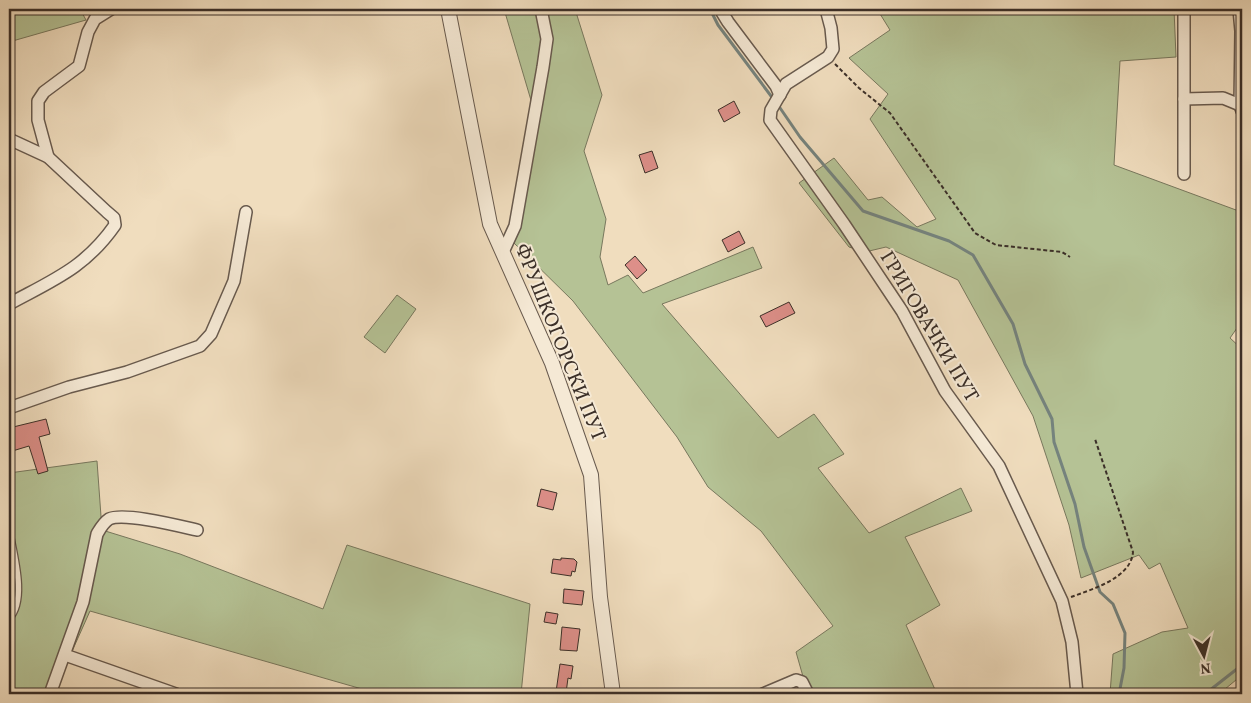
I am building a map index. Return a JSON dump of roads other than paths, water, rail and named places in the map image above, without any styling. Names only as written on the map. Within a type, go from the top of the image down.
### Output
[{"type":"street","points":[[48,157],[38,120],[38,101],[44,92],[80,66],[86,40],[95,19],[111,9]]},
{"type":"street","name":"ФРУШКОГОРСКИ ПУТ","points":[[448,9],[484,203],[490,224],[552,363],[591,475],[600,597],[613,694]]},
{"type":"street","points":[[503,252],[515,226],[540,87],[547,39],[541,9]]},
{"type":"street","points":[[720,9],[780,94]]},
{"type":"street","name":"ГРИГОВАЧКИ ПУТ","points":[[826,9],[831,28],[833,49],[828,57],[786,84],[771,110],[772,124],[844,224],[897,303],[945,391],[998,466],[1062,601],[1072,642],[1077,694]]},
{"type":"street","points":[[1184,9],[1184,174]]},
{"type":"street","points":[[1184,99],[1223,98],[1241,108],[1241,31],[1239,9]]},
{"type":"street","points":[[9,139],[48,157],[114,218],[115,225],[92,255],[76,268],[9,304]]},
{"type":"street","points":[[9,408],[69,387],[128,372],[200,346],[211,334],[234,281],[246,212]]},
{"type":"street","points":[[50,694],[83,602],[97,534],[102,526],[109,519],[118,517],[147,520],[197,530]]},
{"type":"street","points":[[65,655],[176,694]]},
{"type":"street","points":[[763,694],[796,680],[802,682],[808,694]]},
{"type":"lane","points":[[9,528],[20,593],[17,605],[9,619]]},
{"type":"waterway","points":[[710,9],[718,25],[774,100]]},
{"type":"waterway","points":[[778,105],[800,137],[863,211],[949,241],[973,255],[1013,324],[1025,364],[1052,419],[1054,442],[1075,504],[1084,547],[1100,592],[1113,604],[1125,633],[1124,668],[1119,694]]},
{"type":"waterway","points":[[1205,694],[1242,665]]}]
